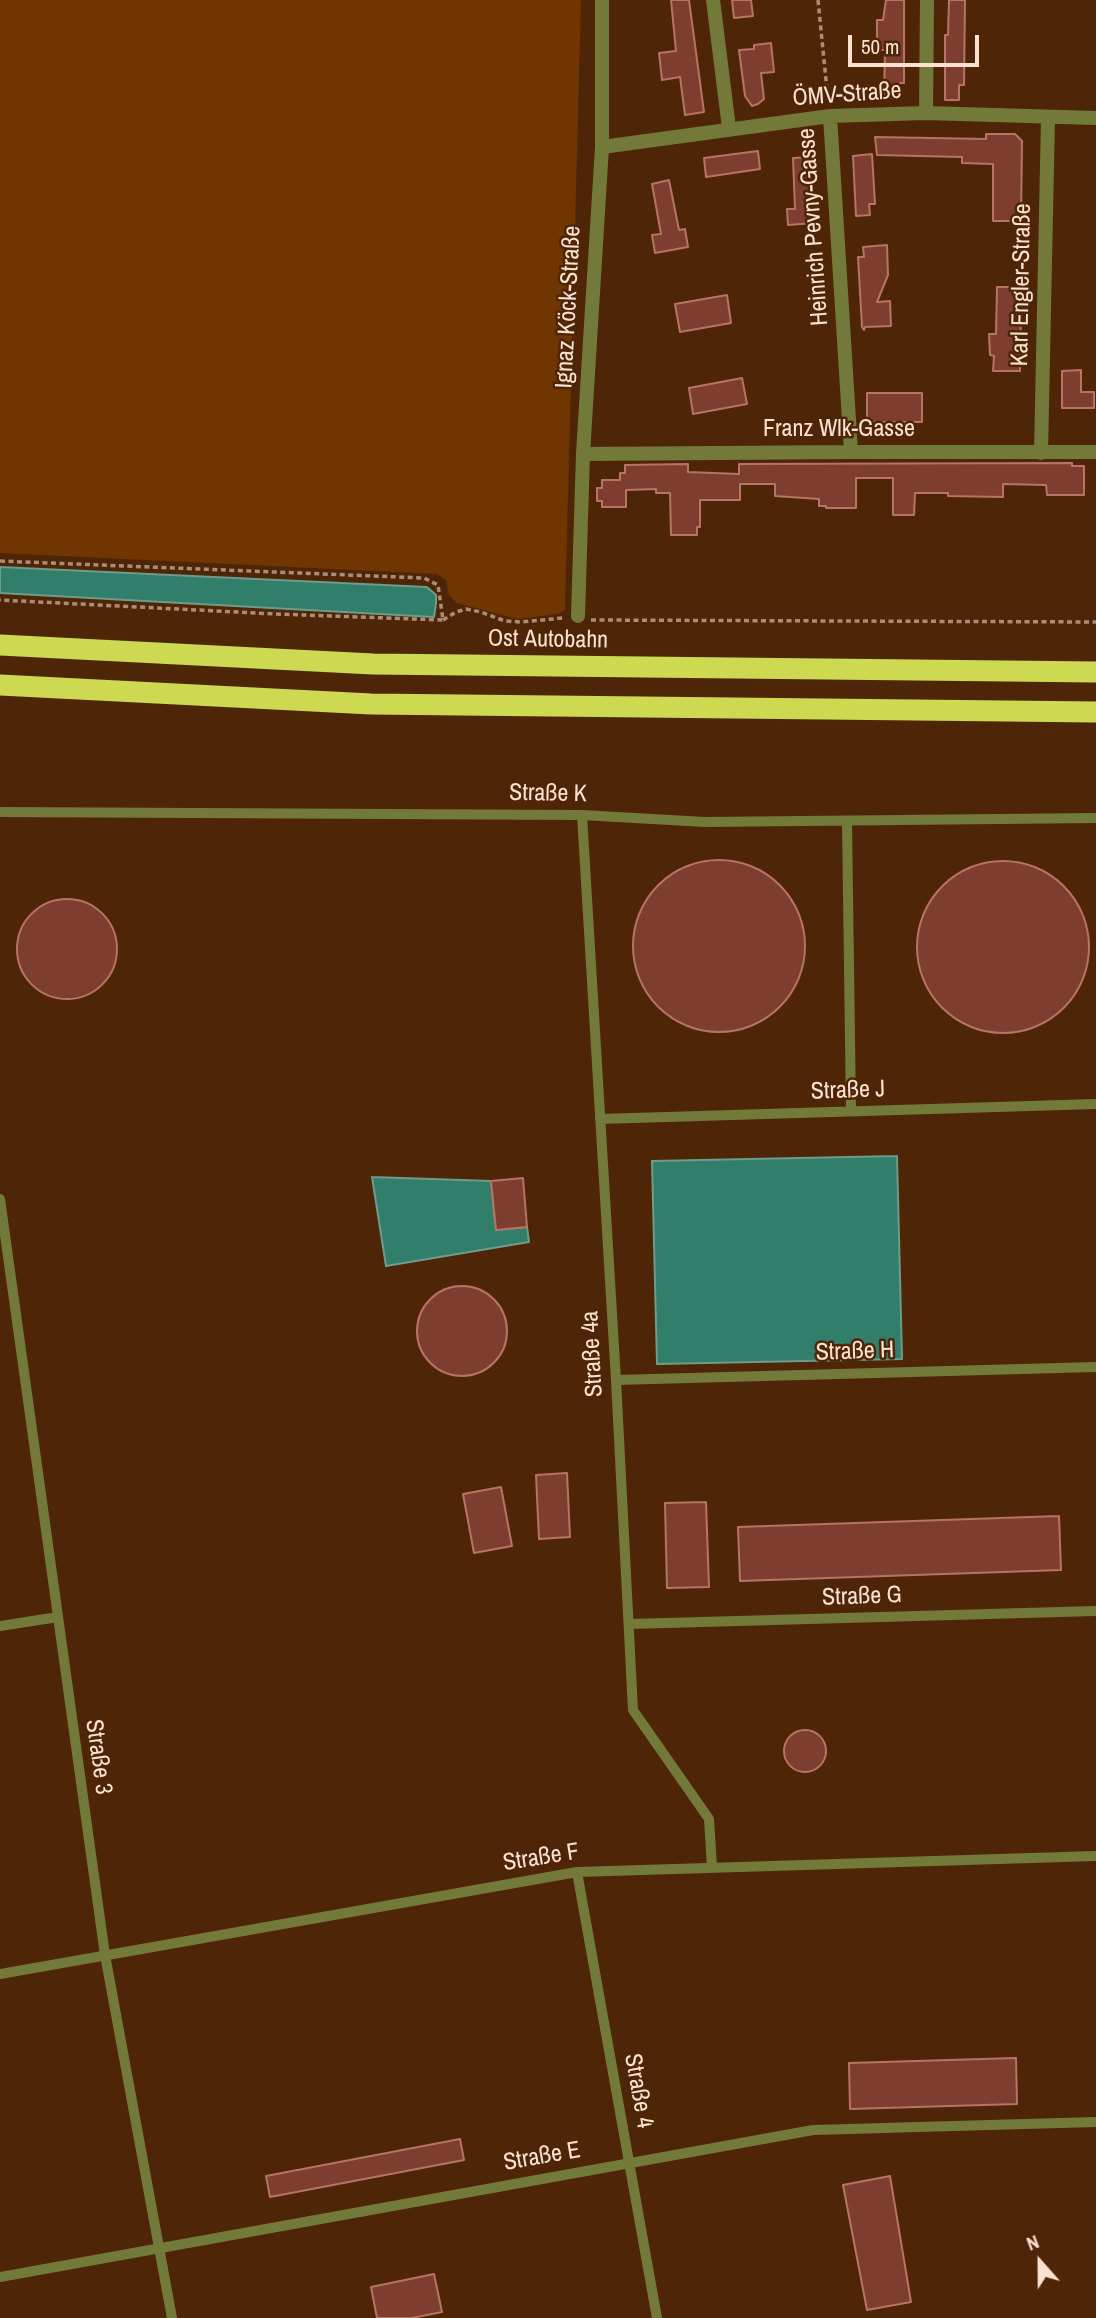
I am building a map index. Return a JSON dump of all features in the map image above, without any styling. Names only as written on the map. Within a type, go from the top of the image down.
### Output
[{"type":"highway","name":"Ost Autobahn","points":[[0,645],[373,664],[1096,673]]},
{"type":"highway","points":[[0,685],[371,704],[1096,712]]},
{"type":"street","name":"Ignaz Köck-Straße","points":[[578,616],[583,454],[602,147],[602,0]]},
{"type":"street","points":[[713,0],[729,128]]},
{"type":"street","points":[[926,113],[927,0]]},
{"type":"street","name":"ÖMV-Straße","points":[[602,147],[830,116],[926,113],[1096,118]]},
{"type":"street","name":"Heinrich Pevny-Gasse","points":[[830,116],[851,452]]},
{"type":"street","name":"Karl Engler-Straße","points":[[1041,453],[1048,118]]},
{"type":"street","name":"Franz Wlk-Gasse","points":[[583,454],[1096,452]]},
{"type":"lane","name":"Straße K","points":[[0,812],[582,815],[705,822],[1096,818]]},
{"type":"lane","name":"Straße 4a","points":[[582,815],[633,1710],[709,1819],[712,1867]]},
{"type":"lane","points":[[847,821],[851,1111]]},
{"type":"lane","name":"Straße J","points":[[600,1119],[1096,1104]]},
{"type":"lane","name":"Straße 3","points":[[0,1199],[105,1955],[172,2318]]},
{"type":"lane","name":"Straße H","points":[[616,1380],[1096,1367]]},
{"type":"lane","name":"Straße G","points":[[629,1624],[1096,1611]]},
{"type":"lane","points":[[0,1626],[58,1616]]},
{"type":"lane","name":"Straße F","points":[[0,1974],[577,1872],[1096,1856]]},
{"type":"lane","name":"Straße 4","points":[[577,1872],[657,2318]]},
{"type":"lane","name":"Straße E","points":[[0,2277],[813,2130],[1096,2122]]},
{"type":"path","name":"Heinrich Pevny-Gasse","points":[[818,0],[830,116]]},
{"type":"path","points":[[0,561],[425,578],[438,585],[443,620]]},
{"type":"path","points":[[0,600],[262,614],[443,620],[466,609],[505,621],[521,622],[578,616],[586,620],[1096,622]]},
{"type":"shaded area","points":[[0,0],[581,0],[565,610],[558,614],[517,619],[457,603],[449,595],[446,580],[437,574],[0,553]]},
{"type":"water","points":[[0,567],[427,587],[436,595],[436,603],[434,617],[0,593]]},
{"type":"water","points":[[897,1156],[902,1359],[657,1364],[652,1161]]},
{"type":"water","points":[[372,1177],[491,1181],[496,1230],[527,1227],[529,1242],[386,1266]]},
{"type":"building","points":[[671,0],[689,0],[704,112],[685,115],[680,77],[662,80],[659,53],[676,51]]},
{"type":"building","points":[[732,0],[751,0],[753,16],[734,18]]},
{"type":"building","points":[[886,0],[904,0],[904,83],[900,83],[900,98],[884,98],[885,50],[877,50],[877,20],[883,20]]},
{"type":"building","points":[[949,0],[965,0],[964,85],[959,85],[959,100],[945,100],[945,35],[948,35]]},
{"type":"building","points":[[771,43],[774,72],[761,73],[764,99],[752,106],[745,96],[739,50],[754,49],[754,45]]},
{"type":"building","points":[[986,134],[1015,134],[1022,141],[1021,221],[993,221],[993,164],[962,163],[962,157],[877,155],[875,137],[986,139]]},
{"type":"building","points":[[758,151],[760,169],[706,177],[704,158]]},
{"type":"building","points":[[872,154],[875,204],[869,204],[870,215],[856,216],[853,156]]},
{"type":"building","points":[[812,157],[813,223],[788,225],[787,209],[795,209],[793,158]]},
{"type":"building","points":[[669,180],[679,230],[685,229],[688,247],[655,253],[652,235],[661,234],[652,184]]},
{"type":"building","points":[[887,245],[888,275],[877,302],[890,301],[891,326],[865,327],[864,330],[858,257],[864,257],[863,247]]},
{"type":"building","points":[[997,287],[1015,287],[1015,297],[1021,298],[1020,371],[993,371],[994,356],[990,355],[989,334],[996,334]]},
{"type":"building","points":[[727,295],[731,323],[680,332],[675,304]]},
{"type":"building","points":[[1081,370],[1081,392],[1094,392],[1094,408],[1062,408],[1062,371]]},
{"type":"building","points":[[742,378],[747,404],[693,414],[689,388]]},
{"type":"building","points":[[867,393],[922,393],[922,422],[867,422]]},
{"type":"building","points":[[1072,463],[1072,466],[1084,466],[1084,495],[1047,495],[1046,485],[1003,484],[1003,497],[915,493],[914,515],[893,515],[893,478],[856,478],[856,508],[826,508],[819,506],[819,499],[775,496],[775,484],[740,484],[740,500],[700,500],[700,527],[697,527],[697,535],[671,535],[670,493],[656,493],[656,489],[626,490],[626,507],[602,507],[602,501],[597,501],[597,488],[602,488],[602,480],[620,480],[620,473],[625,473],[625,465],[688,464],[688,472],[739,474],[739,464]]},
{"type":"building","points":[[719,860],[752,867],[779,886],[798,913],[805,946],[798,979],[779,1006],[752,1025],[719,1032],[686,1025],[659,1006],[640,979],[633,946],[640,913],[659,886],[686,867]]},
{"type":"building","points":[[1003,861],[1036,868],[1063,887],[1082,914],[1089,947],[1082,980],[1063,1007],[1036,1026],[1003,1033],[970,1026],[943,1007],[924,980],[917,947],[924,914],[943,887],[970,868]]},
{"type":"building","points":[[57,899],[77,899],[103,913],[114,930],[117,949],[114,968],[103,985],[77,999],[57,999],[39,991],[25,977],[17,959],[17,939],[25,921],[39,907]]},
{"type":"building","points":[[523,1178],[527,1227],[496,1230],[491,1181]]},
{"type":"building","points":[[462,1286],[479,1289],[494,1299],[504,1314],[507,1331],[504,1348],[494,1363],[479,1373],[462,1376],[445,1373],[430,1363],[420,1348],[417,1331],[420,1314],[430,1299],[445,1289]]},
{"type":"building","points":[[567,1473],[570,1537],[539,1539],[536,1475]]},
{"type":"building","points":[[501,1487],[512,1546],[474,1553],[463,1494]]},
{"type":"building","points":[[706,1502],[709,1587],[667,1588],[665,1503]]},
{"type":"building","points":[[1059,1516],[1061,1570],[740,1581],[738,1527]]},
{"type":"building","points":[[805,1730],[820,1736],[826,1751],[820,1766],[805,1772],[790,1766],[784,1751],[790,1736]]},
{"type":"building","points":[[1016,2058],[1017,2104],[850,2109],[849,2063]]},
{"type":"building","points":[[460,2139],[464,2160],[270,2197],[266,2176]]},
{"type":"building","points":[[890,2176],[911,2302],[867,2310],[843,2185]]},
{"type":"building","points":[[434,2274],[442,2312],[412,2318],[377,2318],[371,2287]]}]
